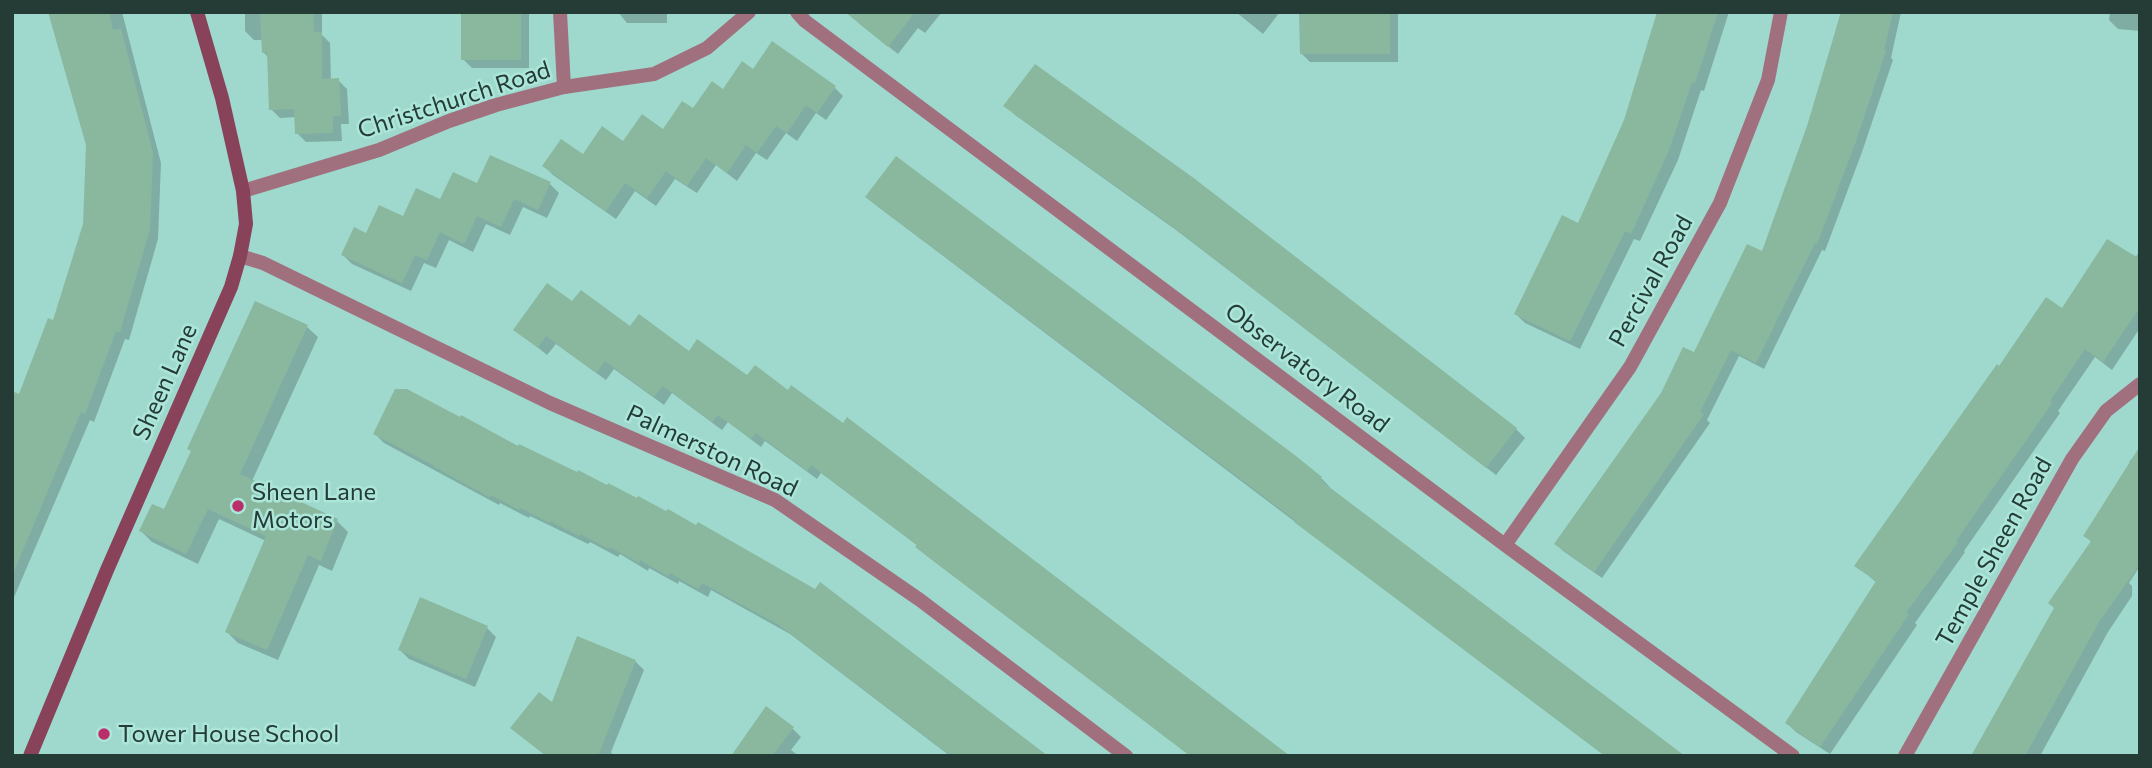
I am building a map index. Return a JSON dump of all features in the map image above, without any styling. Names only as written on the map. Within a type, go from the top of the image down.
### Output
[{"type":"main road","name":"Sheen Lane","points":[[30,756],[107,570],[231,288],[240,256],[246,224],[243,191],[222,98],[198,12]]},
{"type":"street","points":[[560,12],[564,87]]},
{"type":"street","name":"Christchurch Road","points":[[243,191],[379,150],[496,105],[564,87],[654,74],[707,48],[749,12]]},
{"type":"street","name":"Observatory Road","points":[[797,12],[805,21],[1505,545],[1793,756]]},
{"type":"street","name":"Percival Road","points":[[1505,545],[1630,367],[1720,203],[1768,80],[1781,12]]},
{"type":"street","name":"Palmerston Road","points":[[240,256],[264,263],[550,403],[775,500],[920,600],[1126,756]]},
{"type":"street","name":"Temple Sheen Road","points":[[1905,756],[2072,459],[2106,411],[2140,384]]},
{"type":"building","points":[[48,12],[109,12],[113,30],[121,29],[153,153],[150,229],[120,332],[116,331],[85,414],[81,412],[12,576],[12,391],[19,394],[48,318],[53,320],[83,224],[86,145]]},
{"type":"building","points":[[260,12],[313,12],[314,32],[322,32],[322,79],[339,78],[341,116],[333,116],[333,133],[295,134],[294,109],[269,110],[267,52],[262,53]]},
{"type":"building","points":[[461,12],[521,12],[521,60],[461,60]]},
{"type":"building","points":[[845,12],[915,12],[888,47]]},
{"type":"building","points":[[1299,12],[1390,12],[1390,54],[1300,54]]},
{"type":"building","points":[[1657,12],[1718,12],[1669,150],[1631,234],[1625,231],[1570,341],[1514,314],[1562,215],[1578,223],[1624,120]]},
{"type":"building","points":[[1841,12],[1893,12],[1884,50],[1886,51],[1855,144],[1817,244],[1815,243],[1756,363],[1731,350],[1700,412],[1704,414],[1594,572],[1554,544],[1661,393],[1683,347],[1694,352],[1747,244],[1762,251],[1807,126]]},
{"type":"building","points":[[772,41],[836,86],[817,113],[806,105],[787,133],[776,126],[757,153],[746,145],[727,173],[706,158],[687,186],[666,171],[647,198],[625,183],[606,211],[542,166],[561,139],[583,154],[602,126],[623,141],[642,114],[663,129],[682,101],[693,108],[712,81],[723,89],[742,61],[753,69]]},
{"type":"building","points":[[1035,64],[1195,179],[1517,428],[1486,468],[1165,221],[1003,106]]},
{"type":"building","points":[[490,155],[551,182],[538,210],[514,199],[501,227],[477,216],[464,244],[440,232],[427,260],[415,255],[402,283],[341,255],[354,227],[366,233],[379,205],[403,216],[416,188],[440,199],[453,172],[477,183]]},
{"type":"building","points":[[896,156],[1296,456],[1322,477],[1320,480],[1685,756],[1605,756],[865,197]]},
{"type":"building","points":[[2107,239],[2140,259],[2140,307],[2103,362],[2085,349],[2050,401],[2052,403],[1956,541],[1958,542],[1906,613],[1909,614],[1820,747],[1785,723],[1876,581],[1854,566],[2046,297],[2062,308]]},
{"type":"building","points":[[547,283],[572,301],[581,290],[630,326],[639,314],[689,351],[697,339],[747,375],[755,365],[788,390],[791,385],[843,423],[847,417],[1290,756],[1190,756],[811,465],[807,471],[756,433],[751,439],[718,415],[712,422],[663,386],[654,397],[605,361],[596,373],[546,336],[538,348],[513,330]]},
{"type":"building","points":[[255,301],[308,325],[240,474],[338,519],[321,561],[308,555],[267,650],[225,632],[266,536],[208,509],[186,554],[139,531],[152,504],[164,509],[191,451],[187,449]]},
{"type":"building","points":[[395,389],[407,389],[518,446],[519,444],[637,498],[638,496],[666,511],[668,509],[696,525],[698,522],[815,589],[820,582],[1048,756],[951,756],[779,625],[702,583],[698,589],[670,573],[668,576],[640,560],[639,563],[610,547],[609,549],[580,534],[579,536],[550,521],[549,523],[521,508],[519,510],[491,495],[489,497],[373,434]]},
{"type":"building","points":[[2140,446],[2140,564],[2099,622],[2025,756],[1971,756],[2054,608],[2048,603],[2091,541],[2083,536]]},
{"type":"building","points":[[420,597],[488,626],[466,679],[398,650]]},
{"type":"building","points":[[577,636],[636,660],[598,756],[546,756],[510,728],[539,692],[552,702]]},
{"type":"building","points":[[766,706],[794,727],[772,756],[731,756]]},
{"type":"place","name":"Sheen Lane Motors","points":[[238,506]]},
{"type":"place","name":"Tower House School","points":[[104,734]]}]
